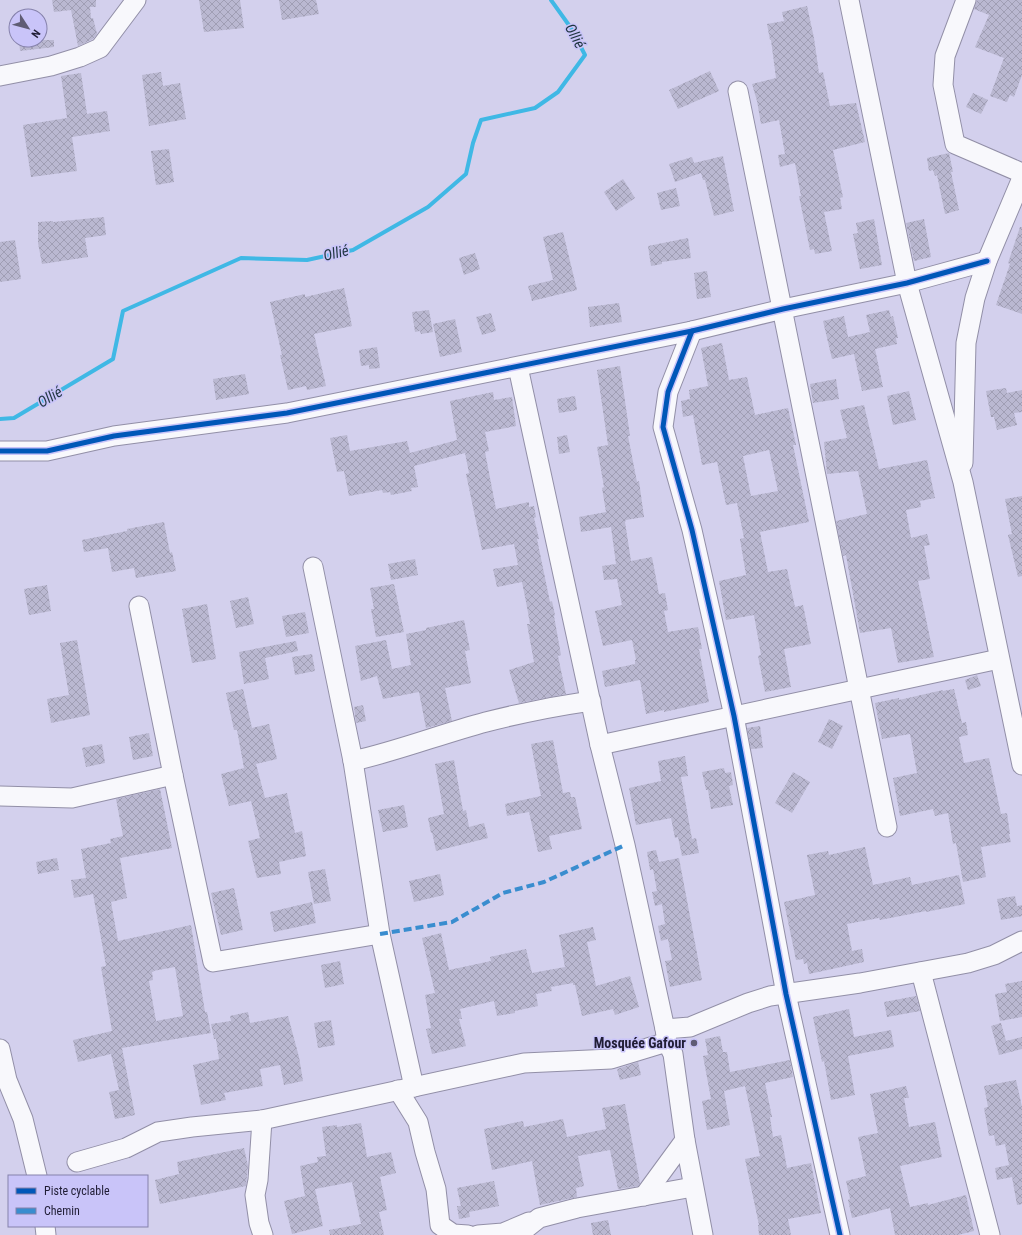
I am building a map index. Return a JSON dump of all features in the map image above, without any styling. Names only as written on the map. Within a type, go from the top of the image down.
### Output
[{"type":"street","points":[[0,76],[51,66],[80,57],[100,48],[136,0]]},
{"type":"street","points":[[849,0],[907,283],[963,482],[1022,765]]},
{"type":"street","points":[[966,0],[945,56],[943,85],[955,144],[1022,173]]},
{"type":"street","points":[[738,91],[783,309],[858,690],[887,827]]},
{"type":"street","points":[[963,482],[966,343],[975,298],[987,261],[1022,178]]},
{"type":"street","points":[[0,451],[47,451],[114,436],[287,413],[692,331],[783,309],[907,283],[987,261]]},
{"type":"street","points":[[692,331],[668,392],[662,427],[692,530],[734,716],[786,994],[840,1235]]},
{"type":"street","points":[[518,367],[600,745],[625,845],[666,1036],[673,1054],[685,1140],[703,1235]]},
{"type":"street","points":[[313,567],[354,762],[380,934],[406,1089],[418,1122],[436,1189],[440,1225],[453,1234],[468,1235]]},
{"type":"street","points":[[139,606],[213,962],[380,934]]},
{"type":"street","points":[[600,745],[999,659]]},
{"type":"street","points":[[354,762],[485,722],[541,709],[591,701]]},
{"type":"street","points":[[0,796],[72,798],[173,775]]},
{"type":"street","points":[[77,1162],[126,1148],[158,1132],[262,1120],[524,1063],[611,1059],[748,1003],[770,996],[860,983],[968,963],[994,955],[1022,941]]},
{"type":"street","points":[[922,972],[990,1235]]},
{"type":"street","points":[[0,1049],[4,1081],[23,1119],[37,1175]]},
{"type":"street","points":[[262,1120],[258,1180],[255,1195],[259,1223],[263,1235]]},
{"type":"street","points":[[644,1196],[685,1140]]},
{"type":"street","points":[[478,1235],[504,1233],[539,1218],[577,1208],[693,1187]]},
{"type":"street","points":[[518,1235],[539,1218]]},
{"type":"building","points":[[52,0],[96,0],[96,7],[90,7],[91,18],[93,18],[97,34],[93,39],[78,46],[71,10],[54,12]]},
{"type":"building","points":[[199,0],[240,0],[244,28],[204,32]]},
{"type":"building","points":[[279,0],[316,0],[319,14],[282,20]]},
{"type":"building","points":[[977,0],[1022,0],[1022,75],[1014,97],[1010,95],[1007,102],[990,96],[1004,58],[975,47],[989,15],[974,9]]},
{"type":"building","points":[[807,6],[814,38],[819,73],[823,72],[830,106],[856,103],[865,142],[833,150],[843,197],[840,198],[842,209],[824,212],[832,251],[815,254],[814,249],[810,250],[799,196],[801,196],[795,163],[780,167],[778,155],[785,154],[779,120],[761,124],[752,84],[776,78],[771,40],[767,24],[784,21],[782,12]]},
{"type":"building","points":[[48,40],[54,40],[54,47],[48,48]]},
{"type":"building","points":[[20,48],[46,48],[20,51]]},
{"type":"building","points":[[710,71],[719,91],[678,109],[669,90]]},
{"type":"building","points":[[161,72],[163,86],[180,83],[186,119],[149,126],[142,75]]},
{"type":"building","points":[[81,73],[87,114],[107,111],[110,131],[72,137],[77,171],[31,177],[23,125],[67,118],[61,76]]},
{"type":"building","points":[[973,93],[988,100],[981,114],[966,107]]},
{"type":"building","points":[[169,149],[174,182],[156,185],[151,151]]},
{"type":"building","points":[[949,153],[953,172],[951,172],[959,210],[945,214],[937,175],[935,176],[933,170],[929,171],[927,158]]},
{"type":"building","points":[[723,156],[734,211],[714,216],[705,180],[703,180],[701,173],[675,182],[669,164],[692,157],[694,163]]},
{"type":"building","points":[[623,179],[635,198],[616,211],[604,192]]},
{"type":"building","points":[[676,188],[680,206],[661,210],[657,193]]},
{"type":"building","points":[[104,217],[106,235],[85,238],[88,257],[42,264],[38,243],[38,222]]},
{"type":"building","points":[[874,219],[882,265],[860,269],[853,234],[858,233],[856,223]]},
{"type":"building","points":[[924,219],[931,257],[914,261],[906,223]]},
{"type":"building","points":[[1020,227],[1022,227],[1022,314],[996,305],[1010,264],[1008,263]]},
{"type":"building","points":[[563,232],[577,290],[532,301],[528,286],[553,280],[543,237]]},
{"type":"building","points":[[688,238],[691,258],[662,262],[662,264],[651,266],[648,246]]},
{"type":"building","points":[[15,240],[21,279],[0,282],[0,242]]},
{"type":"building","points":[[475,253],[480,269],[464,275],[459,258]]},
{"type":"building","points":[[707,271],[711,297],[697,299],[694,273]]},
{"type":"building","points":[[344,288],[352,326],[314,334],[326,386],[307,390],[306,386],[288,390],[270,302],[305,294],[305,297]]},
{"type":"building","points":[[619,303],[622,322],[590,327],[588,307]]},
{"type":"building","points":[[429,310],[433,332],[421,334],[420,331],[415,332],[412,312]]},
{"type":"building","points":[[889,310],[891,317],[893,316],[898,338],[896,338],[897,344],[875,349],[883,387],[862,391],[854,354],[832,359],[823,321],[844,316],[848,337],[870,332],[866,315]]},
{"type":"building","points":[[491,313],[496,331],[482,335],[476,317]]},
{"type":"building","points":[[455,319],[462,352],[440,357],[433,324]]},
{"type":"building","points":[[722,343],[729,380],[747,377],[755,415],[788,408],[796,445],[793,445],[809,522],[760,532],[768,572],[787,569],[795,607],[803,605],[811,644],[784,649],[791,687],[765,692],[758,656],[761,655],[754,615],[726,620],[719,581],[746,575],[740,539],[744,538],[737,503],[726,505],[717,462],[702,465],[693,415],[683,417],[681,401],[690,399],[689,390],[708,386],[701,348]],"holes":[[[769,450],[778,491],[751,496],[743,456]]]},
{"type":"building","points":[[377,347],[380,368],[369,369],[369,365],[361,366],[359,350]]},
{"type":"building","points":[[620,366],[630,436],[628,436],[637,482],[639,481],[644,517],[626,520],[625,522],[631,561],[652,557],[659,594],[665,593],[668,610],[664,611],[668,632],[698,627],[702,649],[699,649],[709,702],[664,712],[664,710],[646,714],[640,680],[605,687],[602,671],[635,664],[636,660],[632,640],[603,646],[595,611],[622,605],[617,579],[604,580],[602,566],[616,564],[611,527],[581,532],[579,517],[606,512],[602,488],[604,487],[597,447],[608,445],[597,370]]},
{"type":"building","points":[[245,374],[249,394],[216,400],[213,379]]},
{"type":"building","points":[[836,379],[839,399],[813,403],[810,384]]},
{"type":"building","points":[[1006,388],[1007,393],[1022,390],[1022,412],[1014,413],[1017,425],[997,430],[994,417],[991,417],[986,391]]},
{"type":"building","points":[[909,391],[916,420],[893,425],[887,396]]},
{"type":"building","points":[[493,392],[494,400],[512,397],[516,426],[485,432],[489,451],[485,452],[496,509],[529,502],[529,507],[534,506],[536,517],[534,518],[539,539],[537,539],[550,602],[552,601],[555,615],[561,655],[558,656],[566,694],[519,703],[509,670],[534,662],[527,624],[530,624],[527,607],[522,582],[497,587],[493,569],[518,565],[514,544],[482,550],[466,474],[469,473],[465,453],[414,466],[418,487],[411,488],[412,491],[391,495],[390,492],[383,493],[382,490],[349,496],[344,471],[337,472],[330,438],[347,435],[350,451],[407,441],[410,453],[457,440],[450,401]]},
{"type":"building","points":[[575,396],[577,410],[559,413],[557,399]]},
{"type":"building","points":[[864,405],[879,469],[927,460],[935,498],[920,501],[921,507],[906,510],[911,538],[927,534],[930,545],[924,546],[930,579],[918,581],[934,657],[898,663],[891,628],[860,633],[846,555],[843,556],[836,521],[867,514],[858,471],[827,474],[824,442],[847,438],[840,410]]},
{"type":"building","points":[[567,435],[570,452],[559,454],[557,437]]},
{"type":"building","points":[[1022,496],[1022,576],[1018,577],[1008,535],[1012,534],[1005,499]]},
{"type":"building","points":[[164,522],[170,553],[172,552],[176,571],[136,578],[134,568],[112,572],[108,548],[84,552],[82,540]]},
{"type":"building","points":[[415,559],[418,575],[391,580],[388,564]]},
{"type":"building","points":[[394,584],[404,632],[376,637],[371,609],[374,609],[370,588]]},
{"type":"building","points":[[47,585],[51,611],[29,615],[24,589]]},
{"type":"building","points":[[248,597],[254,624],[236,628],[230,601]]},
{"type":"building","points":[[207,604],[216,659],[192,663],[182,609]]},
{"type":"building","points":[[305,612],[309,633],[286,637],[282,616]]},
{"type":"building","points":[[464,620],[470,650],[465,651],[471,683],[445,688],[452,721],[426,728],[419,692],[383,699],[377,676],[361,681],[355,646],[386,640],[392,669],[411,665],[406,634]]},
{"type":"building","points":[[77,640],[90,715],[51,723],[47,699],[69,695],[60,643]]},
{"type":"building","points":[[296,641],[298,651],[265,658],[269,679],[244,684],[239,652]]},
{"type":"building","points":[[312,654],[315,671],[295,675],[292,657]]},
{"type":"building","points":[[977,675],[981,686],[968,690],[965,680]]},
{"type":"building","points":[[243,689],[252,728],[269,724],[277,759],[256,764],[265,798],[287,793],[295,833],[302,831],[306,856],[279,862],[281,874],[257,878],[248,841],[260,838],[251,801],[229,806],[221,774],[244,768],[237,730],[234,730],[226,693]]},
{"type":"building","points":[[954,689],[962,723],[966,722],[968,735],[959,737],[964,763],[989,758],[1001,814],[1007,813],[1011,842],[981,847],[986,877],[963,882],[956,843],[953,844],[948,813],[935,816],[933,809],[900,816],[893,778],[917,773],[910,734],[882,739],[875,703],[899,698],[899,700]]},
{"type":"building","points":[[363,705],[366,721],[356,723],[354,707]]},
{"type":"building","points":[[829,719],[843,726],[832,749],[818,742]]},
{"type":"building","points":[[760,726],[763,748],[751,749],[747,728]]},
{"type":"building","points":[[149,733],[153,756],[133,760],[129,737]]},
{"type":"building","points":[[553,740],[563,793],[570,792],[571,797],[575,797],[582,829],[549,836],[552,849],[538,852],[529,812],[507,816],[505,804],[541,796],[531,744]]},
{"type":"building","points":[[102,744],[105,763],[86,767],[82,748]]},
{"type":"building","points":[[685,756],[688,776],[681,777],[692,839],[696,838],[699,853],[682,856],[678,837],[675,838],[671,818],[636,825],[629,788],[661,781],[658,761]]},
{"type":"building","points":[[454,760],[463,811],[466,810],[469,827],[484,823],[488,838],[436,851],[428,818],[444,814],[435,764]]},
{"type":"building","points":[[724,768],[725,773],[731,772],[733,785],[729,786],[733,805],[711,809],[708,790],[706,790],[702,772]]},
{"type":"building","points":[[793,772],[810,782],[792,813],[775,803]]},
{"type":"building","points":[[160,789],[172,848],[120,858],[127,898],[111,902],[118,941],[191,925],[205,1012],[207,1012],[211,1033],[122,1048],[135,1115],[115,1119],[109,1092],[119,1090],[111,1054],[78,1062],[73,1040],[112,1031],[101,967],[106,966],[93,894],[74,898],[71,880],[86,878],[81,849],[111,843],[110,839],[123,836],[116,799]],"holes":[[[175,967],[183,1016],[156,1021],[149,981],[153,980],[153,971]]]},
{"type":"building","points":[[404,805],[408,827],[383,832],[378,810]]},
{"type":"building","points":[[865,847],[873,885],[910,877],[912,885],[959,875],[965,904],[880,920],[879,918],[847,924],[852,951],[862,949],[864,962],[809,974],[807,963],[804,964],[803,959],[796,960],[784,902],[815,895],[807,855],[828,851],[829,855]]},
{"type":"building","points":[[656,850],[659,862],[679,858],[702,980],[670,987],[665,961],[672,960],[668,939],[661,941],[658,926],[665,924],[662,904],[655,906],[652,892],[657,891],[653,869],[650,870],[647,852]]},
{"type":"building","points":[[57,858],[59,870],[38,874],[36,862]]},
{"type":"building","points":[[325,869],[331,901],[314,904],[308,872]]},
{"type":"building","points":[[440,874],[444,895],[414,902],[409,881]]},
{"type":"building","points":[[234,888],[243,930],[221,935],[211,893]]},
{"type":"building","points":[[1015,896],[1017,906],[1022,905],[1022,916],[1001,920],[997,899]]},
{"type":"building","points":[[312,902],[316,923],[274,932],[270,912]]},
{"type":"building","points":[[593,927],[596,940],[587,942],[596,986],[630,976],[639,1007],[615,1015],[613,1009],[582,1016],[575,985],[573,985],[573,983],[551,987],[552,991],[536,994],[538,1006],[515,1011],[515,1013],[497,1016],[494,1001],[460,1009],[462,1019],[459,1019],[466,1046],[432,1054],[426,1029],[431,1028],[425,995],[435,993],[422,938],[441,933],[449,970],[491,961],[490,957],[526,949],[532,973],[565,967],[559,935]]},
{"type":"building","points":[[340,961],[344,984],[325,988],[321,965]]},
{"type":"building","points":[[1022,981],[1022,1017],[1000,1021],[995,994],[1007,992],[1005,984]]},
{"type":"building","points":[[916,996],[920,1011],[887,1017],[884,1002]]},
{"type":"building","points":[[849,1009],[854,1037],[891,1030],[894,1047],[848,1056],[855,1095],[831,1100],[824,1061],[822,1062],[813,1017]]},
{"type":"building","points":[[248,1012],[250,1023],[288,1016],[299,1057],[303,1081],[284,1085],[280,1065],[260,1069],[263,1086],[224,1093],[226,1100],[201,1105],[193,1065],[219,1059],[216,1039],[214,1039],[211,1024],[231,1021],[230,1016]]},
{"type":"building","points":[[331,1020],[335,1045],[318,1048],[314,1023]]},
{"type":"building","points":[[1001,1023],[1006,1041],[1022,1037],[1022,1049],[999,1055],[991,1026]]},
{"type":"building","points":[[720,1036],[723,1052],[727,1052],[730,1072],[790,1060],[793,1077],[765,1083],[772,1117],[770,1117],[773,1137],[781,1135],[787,1168],[811,1163],[821,1213],[788,1219],[791,1235],[759,1235],[759,1225],[745,1159],[760,1156],[745,1086],[724,1091],[730,1125],[707,1130],[702,1101],[711,1099],[703,1056],[708,1055],[705,1039]]},
{"type":"building","points":[[638,1062],[641,1075],[620,1080],[617,1069]]},
{"type":"building","points":[[1016,1080],[1022,1107],[1022,1204],[1017,1205],[1012,1177],[997,1180],[995,1168],[1009,1165],[1005,1144],[996,1146],[994,1135],[989,1136],[984,1108],[988,1107],[984,1086]]},
{"type":"building","points":[[906,1086],[909,1098],[904,1098],[909,1127],[935,1122],[942,1157],[900,1166],[910,1207],[928,1203],[928,1205],[966,1195],[974,1231],[958,1235],[895,1235],[890,1208],[852,1218],[846,1181],[866,1176],[858,1137],[878,1133],[870,1094]]},
{"type":"building","points":[[625,1104],[640,1183],[638,1186],[618,1189],[610,1150],[578,1156],[584,1186],[576,1188],[577,1197],[540,1205],[532,1161],[492,1170],[484,1129],[523,1121],[524,1127],[563,1119],[567,1137],[606,1129],[602,1108]]},
{"type":"building","points":[[361,1123],[367,1157],[391,1152],[396,1173],[380,1177],[387,1210],[379,1212],[384,1235],[330,1235],[329,1230],[361,1224],[352,1182],[315,1189],[323,1226],[292,1234],[284,1201],[305,1196],[300,1166],[318,1162],[317,1157],[326,1156],[322,1127],[337,1125],[337,1127]]},
{"type":"building","points":[[244,1148],[248,1166],[246,1186],[160,1204],[155,1180],[179,1174],[177,1162]]},
{"type":"building","points":[[494,1181],[499,1206],[469,1212],[470,1217],[459,1219],[457,1206],[461,1206],[457,1188]]},
{"type":"building","points":[[608,1220],[611,1235],[593,1235],[591,1223]]},
{"type":"waterway","name":"Ollié","points":[[0,419],[14,418],[113,359],[123,311],[241,258],[307,260],[353,250],[428,207],[466,174],[473,143],[481,120],[535,108],[558,92],[585,55],[571,28],[551,0]]},
{"type":"marked path","points":[[380,934],[452,922],[503,893],[544,882],[625,845]]},
{"type":"cycle path","points":[[0,451],[47,451],[114,436],[287,413],[692,331],[783,309],[907,283],[987,261]]},
{"type":"cycle path","points":[[692,331],[668,392],[663,427],[692,530],[734,716],[786,994],[840,1235]]},
{"type":"place","name":"Mosquée Gafour","points":[[694,1043]]}]
